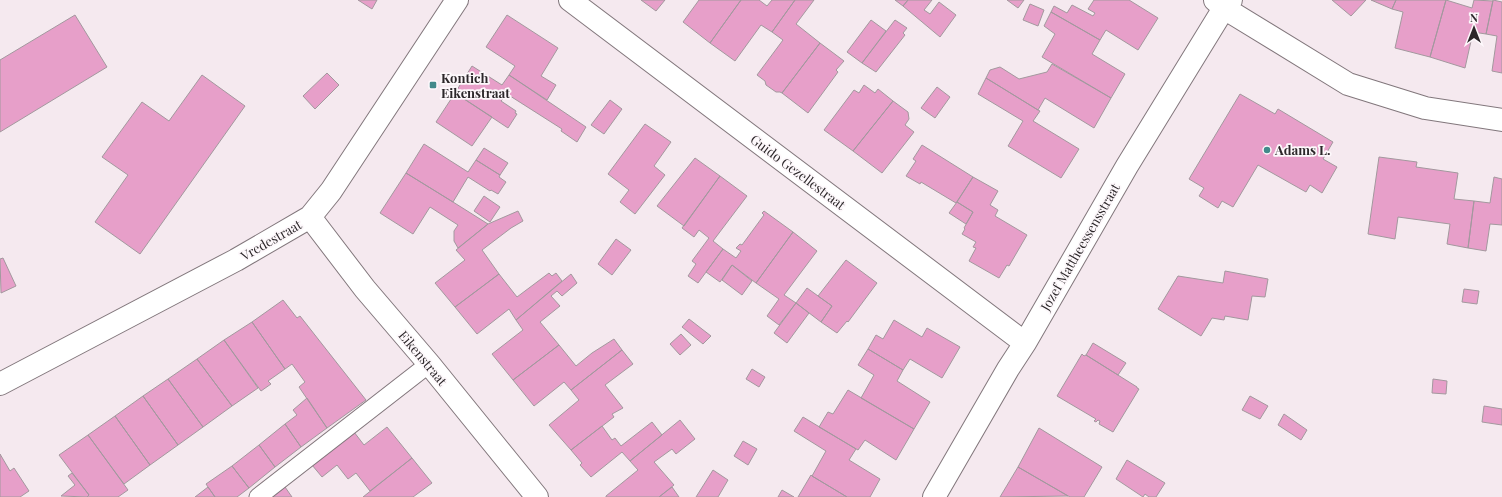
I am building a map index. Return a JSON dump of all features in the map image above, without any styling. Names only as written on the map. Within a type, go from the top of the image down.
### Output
[{"type":"street","name":"Vredestraat","points":[[0,384],[236,260],[310,217],[331,191],[457,0]]},
{"type":"street","name":"Guido Gezellestraat","points":[[570,0],[1025,343]]},
{"type":"street","name":"Jozef Mattheessensstraat","points":[[934,497],[1223,3]]},
{"type":"street","points":[[1223,3],[1348,84],[1425,108],[1502,120]]},
{"type":"street","name":"Eikenstraat","points":[[310,217],[365,289],[429,364],[537,497]]},
{"type":"lane","points":[[258,497],[429,364]]},
{"type":"building","points":[[358,0],[377,0],[372,9]]},
{"type":"building","points":[[641,0],[665,0],[656,11]]},
{"type":"building","points":[[699,0],[741,0],[710,43],[683,22]]},
{"type":"building","points":[[741,0],[759,0],[767,6],[772,0],[795,0],[772,32],[761,25],[735,61],[710,43]]},
{"type":"building","points":[[795,0],[814,0],[796,24],[820,43],[782,93],[776,92],[766,85],[765,81],[757,75],[783,40],[772,32]]},
{"type":"building","points":[[895,0],[908,0],[903,6]]},
{"type":"building","points":[[908,0],[932,0],[924,10],[930,14],[939,2],[956,15],[940,37],[903,6]]},
{"type":"building","points":[[1007,0],[1024,0],[1018,8]]},
{"type":"building","points":[[1094,0],[1129,0],[1158,18],[1138,50],[1106,30],[1100,40],[1051,12],[1054,6],[1067,13],[1072,5],[1093,16],[1095,13],[1088,9]]},
{"type":"building","points":[[1332,0],[1366,0],[1351,16]]},
{"type":"building","points":[[1371,0],[1396,0],[1392,9]]},
{"type":"building","points":[[1396,0],[1446,0],[1430,57],[1395,48],[1403,12],[1392,9]]},
{"type":"building","points":[[1446,0],[1472,8],[1474,0],[1493,1],[1486,34],[1473,32],[1465,68],[1430,57]]},
{"type":"building","points":[[1493,0],[1502,2],[1502,73],[1492,71],[1497,36],[1486,34]]},
{"type":"building","points":[[1030,4],[1044,10],[1038,26],[1023,20]]},
{"type":"building","points":[[1051,12],[1100,40],[1092,54],[1125,74],[1111,98],[1042,57],[1055,34],[1044,26]]},
{"type":"building","points":[[75,15],[107,67],[0,132],[0,60]]},
{"type":"building","points":[[507,15],[558,48],[541,76],[556,85],[547,100],[509,75],[515,66],[486,47]]},
{"type":"building","points":[[871,20],[886,31],[862,63],[847,52]]},
{"type":"building","points":[[895,20],[907,28],[903,33],[905,35],[876,72],[862,63]]},
{"type":"building","points":[[820,43],[844,61],[836,70],[838,72],[808,113],[782,93]]},
{"type":"building","points":[[1052,64],[1111,98],[1094,128],[1045,98],[1038,110],[986,78],[990,70],[1000,67],[1019,79],[1047,72]]},
{"type":"building","points":[[472,66],[502,85],[509,75],[586,127],[577,142],[561,131],[562,129],[507,94],[501,101],[516,111],[515,113],[517,114],[508,128],[455,93]]},
{"type":"building","points":[[327,73],[339,85],[315,109],[303,96]]},
{"type":"building","points":[[202,75],[245,106],[140,254],[95,222],[128,175],[102,157],[142,102],[169,121]]},
{"type":"building","points":[[986,78],[1040,111],[1033,121],[1079,149],[1061,178],[1008,146],[1023,121],[978,94]]},
{"type":"building","points":[[864,85],[875,93],[878,89],[893,101],[853,151],[824,130],[854,90],[859,93]]},
{"type":"building","points":[[937,87],[950,97],[935,118],[921,108]]},
{"type":"building","points":[[455,93],[492,117],[472,146],[436,122]]},
{"type":"building","name":"Adams L.","points":[[1240,94],[1275,114],[1278,109],[1333,142],[1323,159],[1337,167],[1322,193],[1310,185],[1306,192],[1258,165],[1233,207],[1222,201],[1218,208],[1199,196],[1204,188],[1189,179]]},
{"type":"building","points":[[610,100],[622,109],[604,134],[591,125]]},
{"type":"building","points":[[893,101],[908,112],[909,119],[905,125],[914,132],[882,173],[853,151]]},
{"type":"building","points":[[645,124],[671,142],[654,166],[665,175],[635,214],[620,202],[629,190],[608,174]]},
{"type":"building","points":[[424,144],[468,172],[476,160],[500,175],[499,177],[506,182],[498,194],[491,190],[490,191],[468,177],[453,202],[406,173]]},
{"type":"building","points":[[922,145],[973,177],[956,203],[921,182],[920,184],[906,176],[916,161],[913,159]]},
{"type":"building","points":[[484,148],[508,163],[500,175],[476,160]]},
{"type":"building","points":[[1379,157],[1417,162],[1416,167],[1458,173],[1454,199],[1474,201],[1468,248],[1447,244],[1450,224],[1398,217],[1395,239],[1368,234]]},
{"type":"building","points":[[695,158],[720,176],[684,226],[657,206]]},
{"type":"building","points":[[406,173],[488,224],[458,248],[454,241],[454,231],[458,225],[430,207],[413,234],[380,213]]},
{"type":"building","points":[[720,176],[747,196],[713,241],[723,249],[698,283],[688,276],[696,264],[692,261],[709,238],[699,230],[694,237],[682,228]]},
{"type":"building","points":[[973,177],[998,191],[990,205],[998,210],[995,216],[1027,235],[1009,266],[1007,265],[999,278],[969,261],[976,248],[973,247],[976,242],[962,234],[973,212],[957,202]]},
{"type":"building","points":[[1494,177],[1502,179],[1502,225],[1490,224],[1486,251],[1468,248],[1474,201],[1490,203]]},
{"type":"building","points":[[484,196],[500,207],[490,222],[474,211]]},
{"type":"building","points":[[957,202],[973,212],[966,224],[949,213]]},
{"type":"building","points":[[518,211],[523,221],[511,228],[482,250],[499,274],[455,307],[435,283],[465,260],[456,250],[488,224]]},
{"type":"building","points":[[764,211],[793,232],[756,283],[732,265],[720,282],[706,272],[723,249],[736,258],[741,251],[736,248],[740,244],[742,245],[764,215],[762,213]]},
{"type":"building","points":[[793,232],[817,251],[784,295],[796,303],[779,325],[767,316],[779,299],[756,283]]},
{"type":"building","points":[[616,239],[631,250],[612,275],[598,264]]},
{"type":"building","points":[[3,258],[16,286],[1,293],[0,259]]},
{"type":"building","points":[[846,260],[877,283],[848,322],[847,321],[837,333],[821,322],[832,306],[818,296]]},
{"type":"building","points":[[732,265],[752,281],[742,295],[722,280]]},
{"type":"building","points":[[1225,271],[1268,279],[1265,297],[1252,296],[1248,320],[1225,316],[1224,320],[1212,318],[1201,336],[1158,309],[1178,276],[1223,283]]},
{"type":"building","points":[[549,273],[552,276],[556,273],[562,281],[516,320],[509,309],[477,334],[455,307],[499,274],[517,297]]},
{"type":"building","points":[[571,274],[577,283],[562,296],[557,291],[551,296],[560,306],[540,322],[559,345],[513,380],[492,354],[523,330],[516,320]]},
{"type":"building","points":[[807,288],[832,306],[821,322],[796,303]]},
{"type":"building","points":[[1464,289],[1479,291],[1477,304],[1462,302]]},
{"type":"building","points":[[283,300],[297,318],[300,316],[366,400],[327,428],[299,387],[305,382],[292,364],[285,369],[252,322]]},
{"type":"building","points":[[796,303],[809,313],[787,343],[774,333]]},
{"type":"building","points":[[689,319],[711,336],[703,344],[682,327]]},
{"type":"building","points":[[894,320],[922,337],[927,328],[960,347],[942,378],[910,359],[903,370],[868,349],[876,335],[883,339]]},
{"type":"building","points":[[252,322],[285,369],[268,381],[271,384],[261,391],[224,340]]},
{"type":"building","points":[[681,334],[691,345],[680,355],[670,344]]},
{"type":"building","points":[[614,339],[622,350],[571,390],[564,382],[534,406],[513,380],[559,345],[576,366],[592,353]]},
{"type":"building","points":[[224,340],[258,388],[232,406],[197,359]]},
{"type":"building","points":[[1093,343],[1126,363],[1118,375],[1086,355]]},
{"type":"building","points":[[868,349],[903,370],[897,381],[930,402],[914,429],[861,398],[874,375],[858,365]]},
{"type":"building","points":[[622,350],[633,364],[605,385],[623,408],[612,414],[614,417],[571,450],[549,425],[579,400],[571,390]]},
{"type":"building","points":[[1082,354],[1084,356],[1086,355],[1139,389],[1113,432],[1099,424],[1100,421],[1094,421],[1096,419],[1057,396]]},
{"type":"building","points":[[197,359],[232,406],[203,427],[168,379]]},
{"type":"building","points":[[752,369],[765,377],[759,387],[746,379]]},
{"type":"building","points":[[168,379],[203,427],[178,445],[143,396]]},
{"type":"building","points":[[1433,379],[1447,381],[1446,394],[1432,393]]},
{"type":"building","points":[[848,390],[914,429],[896,460],[865,440],[858,450],[819,427],[828,412],[833,414]]},
{"type":"building","points":[[143,396],[178,445],[150,465],[115,416]]},
{"type":"building","points":[[1250,396],[1268,406],[1260,419],[1242,410]]},
{"type":"building","points":[[307,398],[327,428],[301,447],[285,424],[297,415],[293,410]]},
{"type":"building","points":[[1484,406],[1502,409],[1502,425],[1482,422]]},
{"type":"building","points":[[1284,414],[1307,430],[1301,440],[1278,425]]},
{"type":"building","points":[[115,416],[150,465],[124,484],[88,435]]},
{"type":"building","points":[[803,417],[856,449],[849,460],[880,479],[870,497],[847,497],[812,476],[826,451],[794,431]]},
{"type":"building","points":[[680,420],[695,439],[676,454],[672,449],[654,462],[674,485],[659,497],[606,497],[638,470],[630,461]]},
{"type":"building","points":[[652,422],[662,435],[630,461],[622,452],[591,477],[580,465],[582,463],[571,450],[602,426],[612,440],[615,438],[621,446]]},
{"type":"building","points":[[285,424],[301,447],[275,467],[259,445]]},
{"type":"building","points":[[387,427],[412,458],[370,491],[356,473],[348,479],[337,465],[322,477],[312,465],[354,432],[364,445]]},
{"type":"building","points":[[1039,428],[1102,467],[1084,497],[1070,497],[1018,467]]},
{"type":"building","points":[[88,435],[128,490],[118,497],[87,497],[89,495],[59,455]]},
{"type":"building","points":[[743,441],[757,449],[748,465],[734,456]]},
{"type":"building","points":[[259,445],[275,467],[249,488],[232,466]]},
{"type":"building","points":[[0,454],[10,471],[14,468],[29,491],[20,497],[0,497]]},
{"type":"building","points":[[412,458],[432,483],[413,497],[363,497]]},
{"type":"building","points":[[1127,460],[1165,483],[1156,497],[1149,497],[1145,494],[1143,497],[1116,479]]},
{"type":"building","points":[[232,466],[249,488],[237,497],[215,497],[206,484]]},
{"type":"building","points":[[1018,467],[1068,496],[1000,497]]},
{"type":"building","points":[[713,470],[728,480],[718,497],[696,497]]},
{"type":"building","points":[[72,473],[89,495],[87,497],[61,496],[75,485],[68,476]]},
{"type":"building","points":[[811,475],[812,476],[847,497],[798,497]]},
{"type":"building","points":[[208,487],[215,497],[195,497]]},
{"type":"building","points":[[285,487],[292,497],[272,497]]},
{"type":"building","points":[[672,487],[679,497],[659,497]]},
{"type":"building","points":[[782,490],[794,497],[778,497]]},
{"type":"place","name":"Kontich Eikenstraat","points":[[433,85]]},
{"type":"place","name":"Adams L.","points":[[1267,150]]}]
